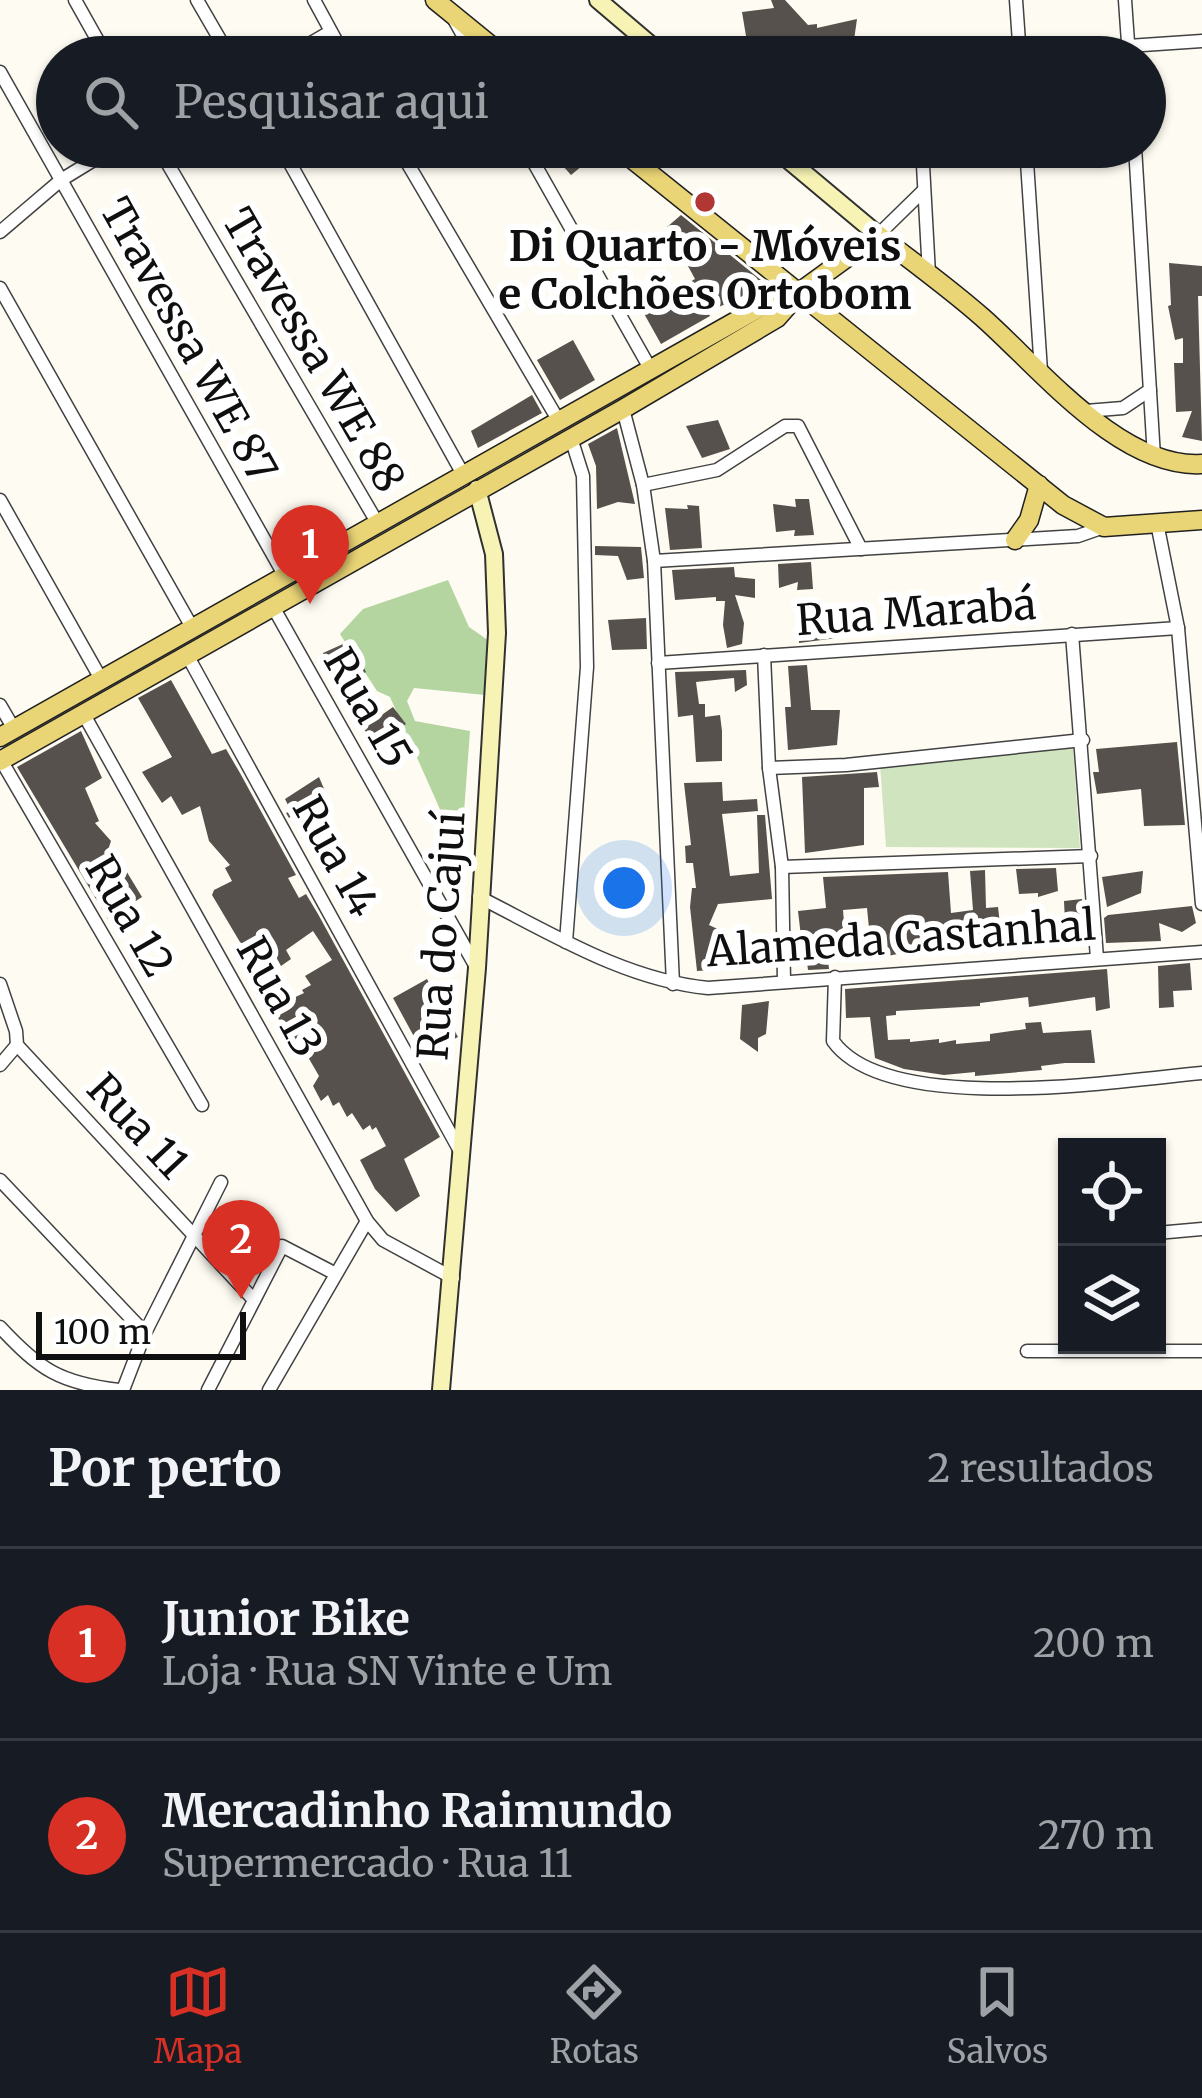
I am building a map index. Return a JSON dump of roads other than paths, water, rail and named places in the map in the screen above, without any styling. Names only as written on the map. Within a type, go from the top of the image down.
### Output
[{"type":"main road","points":[[442,6],[479,36]]},
{"type":"main road","points":[[644,168],[1063,506],[1104,526],[1202,520]]},
{"type":"main road","points":[[597,412],[623,409],[777,318],[801,291],[878,236],[929,274],[1109,432],[1154,457],[1202,464]]},
{"type":"main road","points":[[7,733],[69,713],[101,679],[193,628],[272,605],[470,483],[597,412],[651,370],[768,303],[801,291]]},
{"type":"main road","points":[[0,760],[69,713],[186,653],[286,578],[378,524],[470,483]]},
{"type":"main road","points":[[1015,539],[1028,520],[1039,485]]},
{"type":"street","points":[[75,0],[95,36]]},
{"type":"street","points":[[197,0],[218,36]]},
{"type":"street","points":[[314,0],[332,36]]},
{"type":"street","points":[[598,0],[640,36]]},
{"type":"street","points":[[1016,0],[1019,36]]},
{"type":"street","points":[[1125,0],[1128,36]]},
{"type":"street","points":[[442,6],[461,36]]},
{"type":"street","points":[[323,36],[330,32]]},
{"type":"street","points":[[1166,46],[1202,41]]},
{"type":"street","name":"Travessa WE 87","points":[[0,72],[36,136]]},
{"type":"street","name":"Travessa WE 87","points":[[54,168],[286,578]]},
{"type":"street","points":[[0,232],[81,168]]},
{"type":"street","name":"Travessa WE 88","points":[[170,168],[378,524]]},
{"type":"street","points":[[292,168],[470,483]]},
{"type":"street","points":[[410,168],[566,431],[583,476],[587,667],[566,942]]},
{"type":"street","points":[[537,168],[651,370]]},
{"type":"street","points":[[798,168],[878,236],[923,191]]},
{"type":"street","points":[[922,168],[929,274]]},
{"type":"street","points":[[1027,168],[1041,370]]},
{"type":"street","points":[[1136,168],[1154,457]]},
{"type":"street","points":[[0,287],[193,628]]},
{"type":"street","points":[[1086,411],[1123,408],[1150,390]]},
{"type":"street","points":[[623,409],[643,485],[654,561],[673,984]]},
{"type":"street","points":[[643,485],[717,470],[785,427],[799,426],[861,549]]},
{"type":"street","name":"Rua do Cajuí","points":[[441,1390],[477,968],[497,633],[494,554],[470,483]]},
{"type":"street","points":[[0,500],[101,679]]},
{"type":"street","points":[[1157,523],[1178,628],[1202,904]]},
{"type":"street","points":[[654,561],[1078,536],[1104,526]]},
{"type":"street","name":"Rua 15","points":[[272,605],[477,968]]},
{"type":"street","name":"Rua Marabá","points":[[658,662],[1178,628]]},
{"type":"street","points":[[1072,634],[1097,958]]},
{"type":"street","name":"Rua 14","points":[[186,653],[462,1154]]},
{"type":"street","points":[[764,655],[769,768],[782,867],[784,982]]},
{"type":"street","points":[[0,705],[7,733]]},
{"type":"street","name":"Rua 13","points":[[69,713],[367,1221],[383,1240],[453,1279]]},
{"type":"street","points":[[769,768],[846,765],[1083,740]]},
{"type":"street","name":"Rua 12","points":[[0,760],[202,1105]]},
{"type":"street","points":[[782,867],[1091,856]]},
{"type":"street","name":"Alameda Castanhal","points":[[479,897],[566,942],[673,984],[708,988],[1202,952]]},
{"type":"street","points":[[835,977],[833,1041],[852,1060],[908,1082],[1060,1087],[1202,1073]]},
{"type":"street","name":"Rua 11","points":[[0,984],[16,1045],[254,1300]]},
{"type":"street","points":[[0,1065],[16,1045]]},
{"type":"street","points":[[0,1180],[145,1333]]},
{"type":"street","points":[[0,1327],[45,1372],[78,1384],[121,1390],[221,1182]]},
{"type":"street","points":[[268,1390],[367,1221]]},
{"type":"street","points":[[1166,1232],[1202,1229]]},
{"type":"street","points":[[208,1390],[282,1246],[334,1274]]},
{"type":"street","points":[[1027,1351],[1202,1351]]},
{"type":"place","name":"Di Quarto - Móveis e Colchões Ortobom","points":[[705,202]]},
{"type":"place","name":"Junior Bike","points":[[310,604]]},
{"type":"place","name":"Mercadinho Raimundo","points":[[241,1299]]}]
